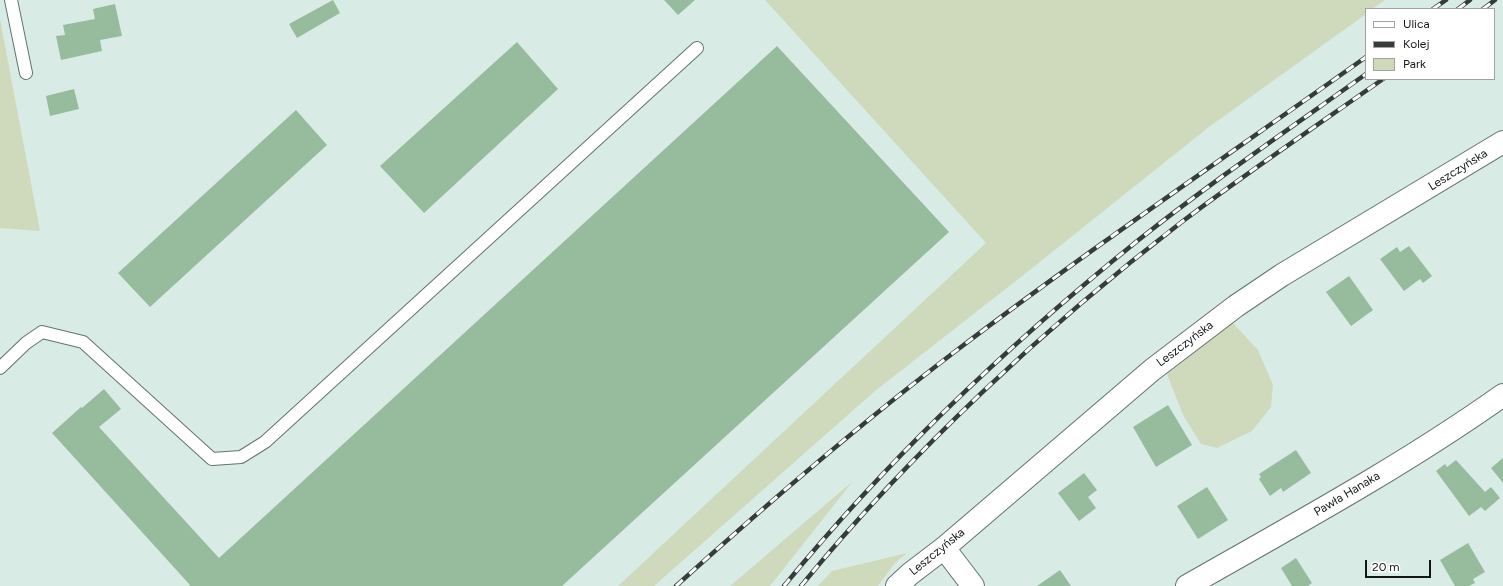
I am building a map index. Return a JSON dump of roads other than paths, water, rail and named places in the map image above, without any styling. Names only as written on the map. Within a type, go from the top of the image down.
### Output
[{"type":"street","name":"Leszczyńska","points":[[897,586],[944,548],[1152,370],[1236,306],[1282,276],[1503,142]]},
{"type":"street","name":"Pawła Hanaka","points":[[1187,586],[1394,466],[1455,428],[1503,395]]},
{"type":"street","points":[[944,548],[973,586]]},
{"type":"lane","points":[[11,0],[26,72]]},
{"type":"lane","points":[[0,368],[26,343],[42,332],[83,342],[212,459],[241,457],[265,442],[697,48]]},
{"type":"railway","points":[[1434,8],[1446,0]]},
{"type":"railway","points":[[1459,8],[1470,0]]},
{"type":"railway","points":[[1484,8],[1495,0]]},
{"type":"railway","points":[[676,586],[745,524],[924,375],[1112,237],[1365,58]]},
{"type":"railway","points":[[784,586],[865,493],[907,449],[951,405],[1042,321],[1088,281],[1164,220],[1250,156],[1365,75]]},
{"type":"railway","points":[[801,586],[843,536],[934,439],[1031,347],[1081,303],[1183,221],[1382,80]]}]
